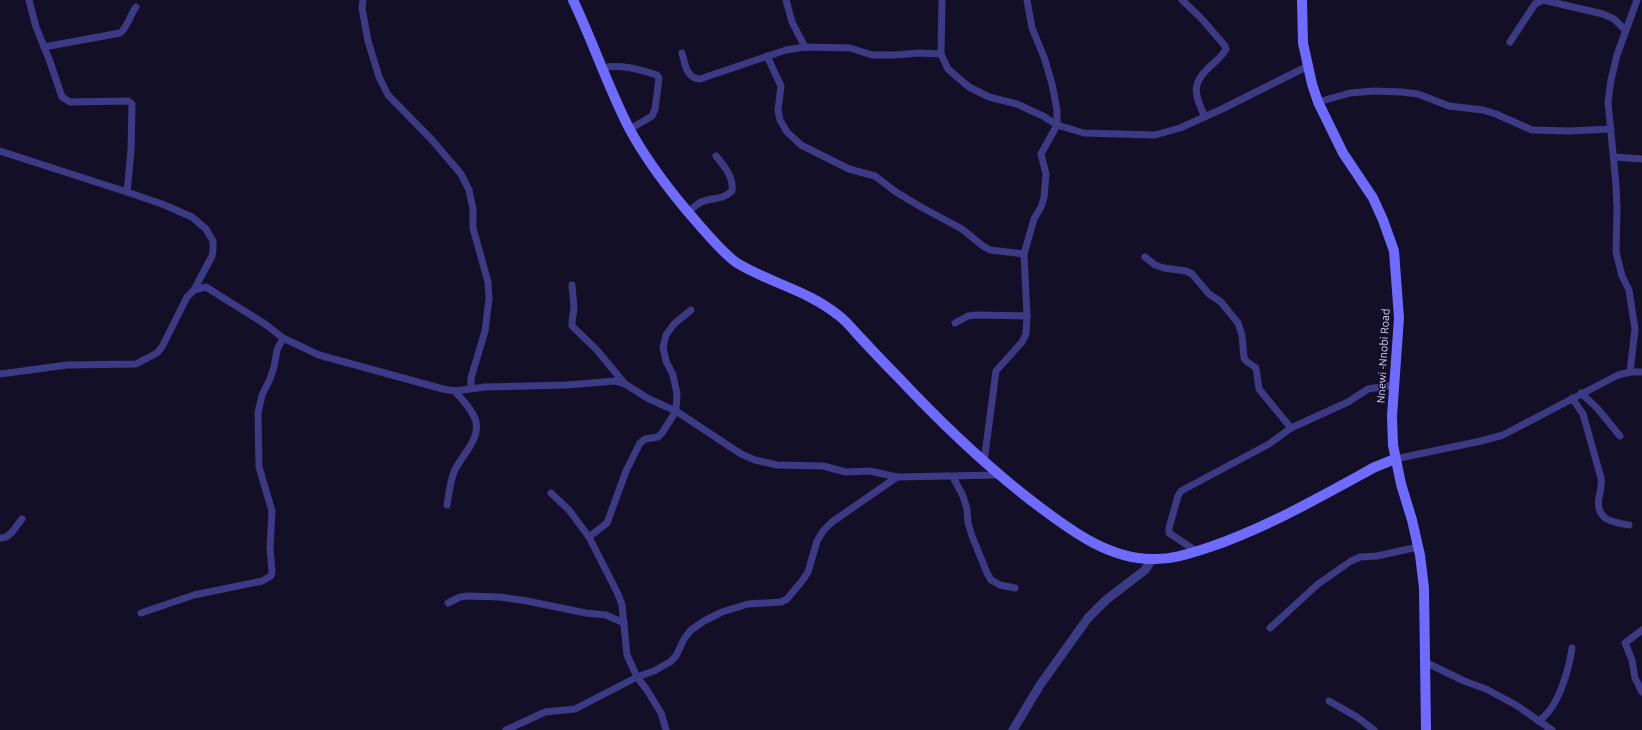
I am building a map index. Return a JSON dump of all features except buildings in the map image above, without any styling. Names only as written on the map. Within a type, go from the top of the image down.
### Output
[{"type":"main road","points":[[573,0],[630,130],[645,154],[688,212],[734,261],[754,272],[814,298],[839,316],[939,420],[998,475],[1051,515],[1089,541],[1107,550],[1152,559],[1172,557],[1196,551],[1241,536],[1395,459]]},
{"type":"main road","name":"Nnewi -Nnobi Road","points":[[1302,0],[1303,43],[1318,102],[1343,153],[1373,198],[1394,251],[1399,318],[1392,416],[1395,459],[1412,520],[1418,547],[1424,588],[1426,730]]},
{"type":"street","points":[[29,0],[36,27],[62,97],[70,102],[131,102],[131,151],[127,192]]},
{"type":"street","points":[[363,0],[363,13],[368,41],[379,77],[388,95],[437,146],[461,174],[469,190],[474,228],[488,282],[489,299],[484,331],[471,378],[471,388]]},
{"type":"street","points":[[786,0],[792,22],[805,47]]},
{"type":"street","points":[[942,0],[942,54],[948,69],[969,87],[989,97],[1017,104],[1044,116],[1057,125],[1084,133],[1155,135],[1180,128],[1308,66]]},
{"type":"street","points":[[984,462],[996,371],[1005,359],[1022,342],[1026,334],[1027,316],[1024,254],[1034,219],[1042,207],[1044,198],[1046,174],[1042,154],[1057,125],[1057,110],[1052,84],[1044,57],[1032,28],[1027,0]]},
{"type":"street","points":[[1182,0],[1208,25],[1226,49],[1220,57],[1204,71],[1196,84],[1196,94],[1205,117]]},
{"type":"street","points":[[1510,42],[1535,4],[1543,0],[1603,14],[1614,20],[1626,30]]},
{"type":"street","points":[[1630,372],[1635,329],[1629,290],[1622,276],[1616,252],[1617,209],[1614,157],[1608,102],[1617,55],[1637,0]]},
{"type":"street","points":[[44,47],[120,33],[124,30],[130,14],[136,7]]},
{"type":"street","points":[[682,53],[689,75],[700,79],[786,50],[805,47],[850,48],[872,55],[920,53],[942,54]]},
{"type":"street","points":[[767,56],[781,86],[778,106],[780,120],[787,132],[801,145],[849,169],[875,176],[915,204],[962,229],[982,246],[990,250],[1024,254]]},
{"type":"street","points":[[602,68],[615,65],[627,67],[657,74],[659,78],[655,109],[652,116],[630,130]]},
{"type":"street","points":[[1318,102],[1350,93],[1374,91],[1402,92],[1418,94],[1448,106],[1483,110],[1496,114],[1532,130],[1570,131],[1611,129]]},
{"type":"street","points":[[0,151],[162,204],[192,217],[206,229],[213,241],[212,256],[194,290],[187,297],[157,353],[136,364],[67,365],[0,374]]},
{"type":"street","points":[[688,212],[700,203],[711,199],[720,199],[732,191],[733,184],[730,175],[716,156]]},
{"type":"street","points":[[1614,157],[1642,159]]},
{"type":"street","points":[[1145,257],[1155,265],[1186,271],[1192,274],[1209,294],[1222,302],[1238,323],[1242,335],[1244,358],[1256,368],[1260,389],[1291,428]]},
{"type":"street","points":[[572,285],[574,308],[572,326],[596,349],[625,384]]},
{"type":"street","points":[[194,290],[206,287],[265,324],[283,338],[319,355],[443,389],[456,391],[471,388],[567,385],[615,381],[625,384],[649,399],[676,411],[741,454],[756,460],[777,465],[823,466],[846,472],[870,471],[897,477],[998,475]]},
{"type":"street","points":[[589,537],[607,523],[626,471],[640,443],[645,439],[658,437],[676,411],[677,394],[673,375],[666,361],[663,347],[666,335],[674,324],[691,310]]},
{"type":"street","points":[[955,323],[968,316],[976,315],[1027,316]]},
{"type":"street","points":[[141,613],[194,595],[262,582],[271,576],[270,541],[272,510],[259,467],[258,414],[262,395],[270,379],[277,350],[283,338]]},
{"type":"street","points":[[1395,459],[1503,435],[1618,375],[1630,372],[1642,372]]},
{"type":"street","points":[[1196,551],[1169,532],[1168,528],[1178,496],[1182,491],[1269,444],[1291,428],[1348,402],[1368,389],[1394,385]]},
{"type":"street","points":[[447,505],[450,484],[455,470],[471,444],[477,426],[476,420],[456,391]]},
{"type":"street","points":[[1581,393],[1597,408],[1620,436]]},
{"type":"street","points":[[1572,398],[1583,414],[1601,478],[1602,488],[1598,506],[1604,518],[1613,522],[1629,525]]},
{"type":"street","points":[[506,730],[545,712],[575,709],[637,677],[654,671],[670,662],[676,656],[684,639],[692,630],[704,621],[722,612],[748,604],[781,602],[787,599],[808,572],[817,541],[823,531],[832,522],[897,477]]},
{"type":"street","points":[[953,477],[967,509],[968,523],[972,536],[991,580],[1000,585],[1015,588]]},
{"type":"street","points":[[551,493],[569,510],[589,537],[618,594],[622,605],[627,655],[637,677],[661,713],[666,730]]},
{"type":"street","points":[[0,538],[4,539],[8,536],[22,519]]},
{"type":"street","points":[[1270,628],[1318,584],[1351,560],[1360,557],[1377,556],[1418,547]]},
{"type":"street","points":[[1012,730],[1040,685],[1088,618],[1106,600],[1145,570],[1152,559]]},
{"type":"street","points":[[448,603],[460,597],[468,596],[500,597],[586,613],[606,615],[624,623]]},
{"type":"street","points":[[1642,630],[1625,643],[1632,660],[1635,678],[1642,692]]},
{"type":"street","points":[[1538,721],[1544,718],[1558,694],[1569,664],[1572,648]]},
{"type":"street","points":[[1425,662],[1464,681],[1486,689],[1516,705],[1552,730]]},
{"type":"street","points":[[1329,700],[1357,717],[1374,730]]}]
